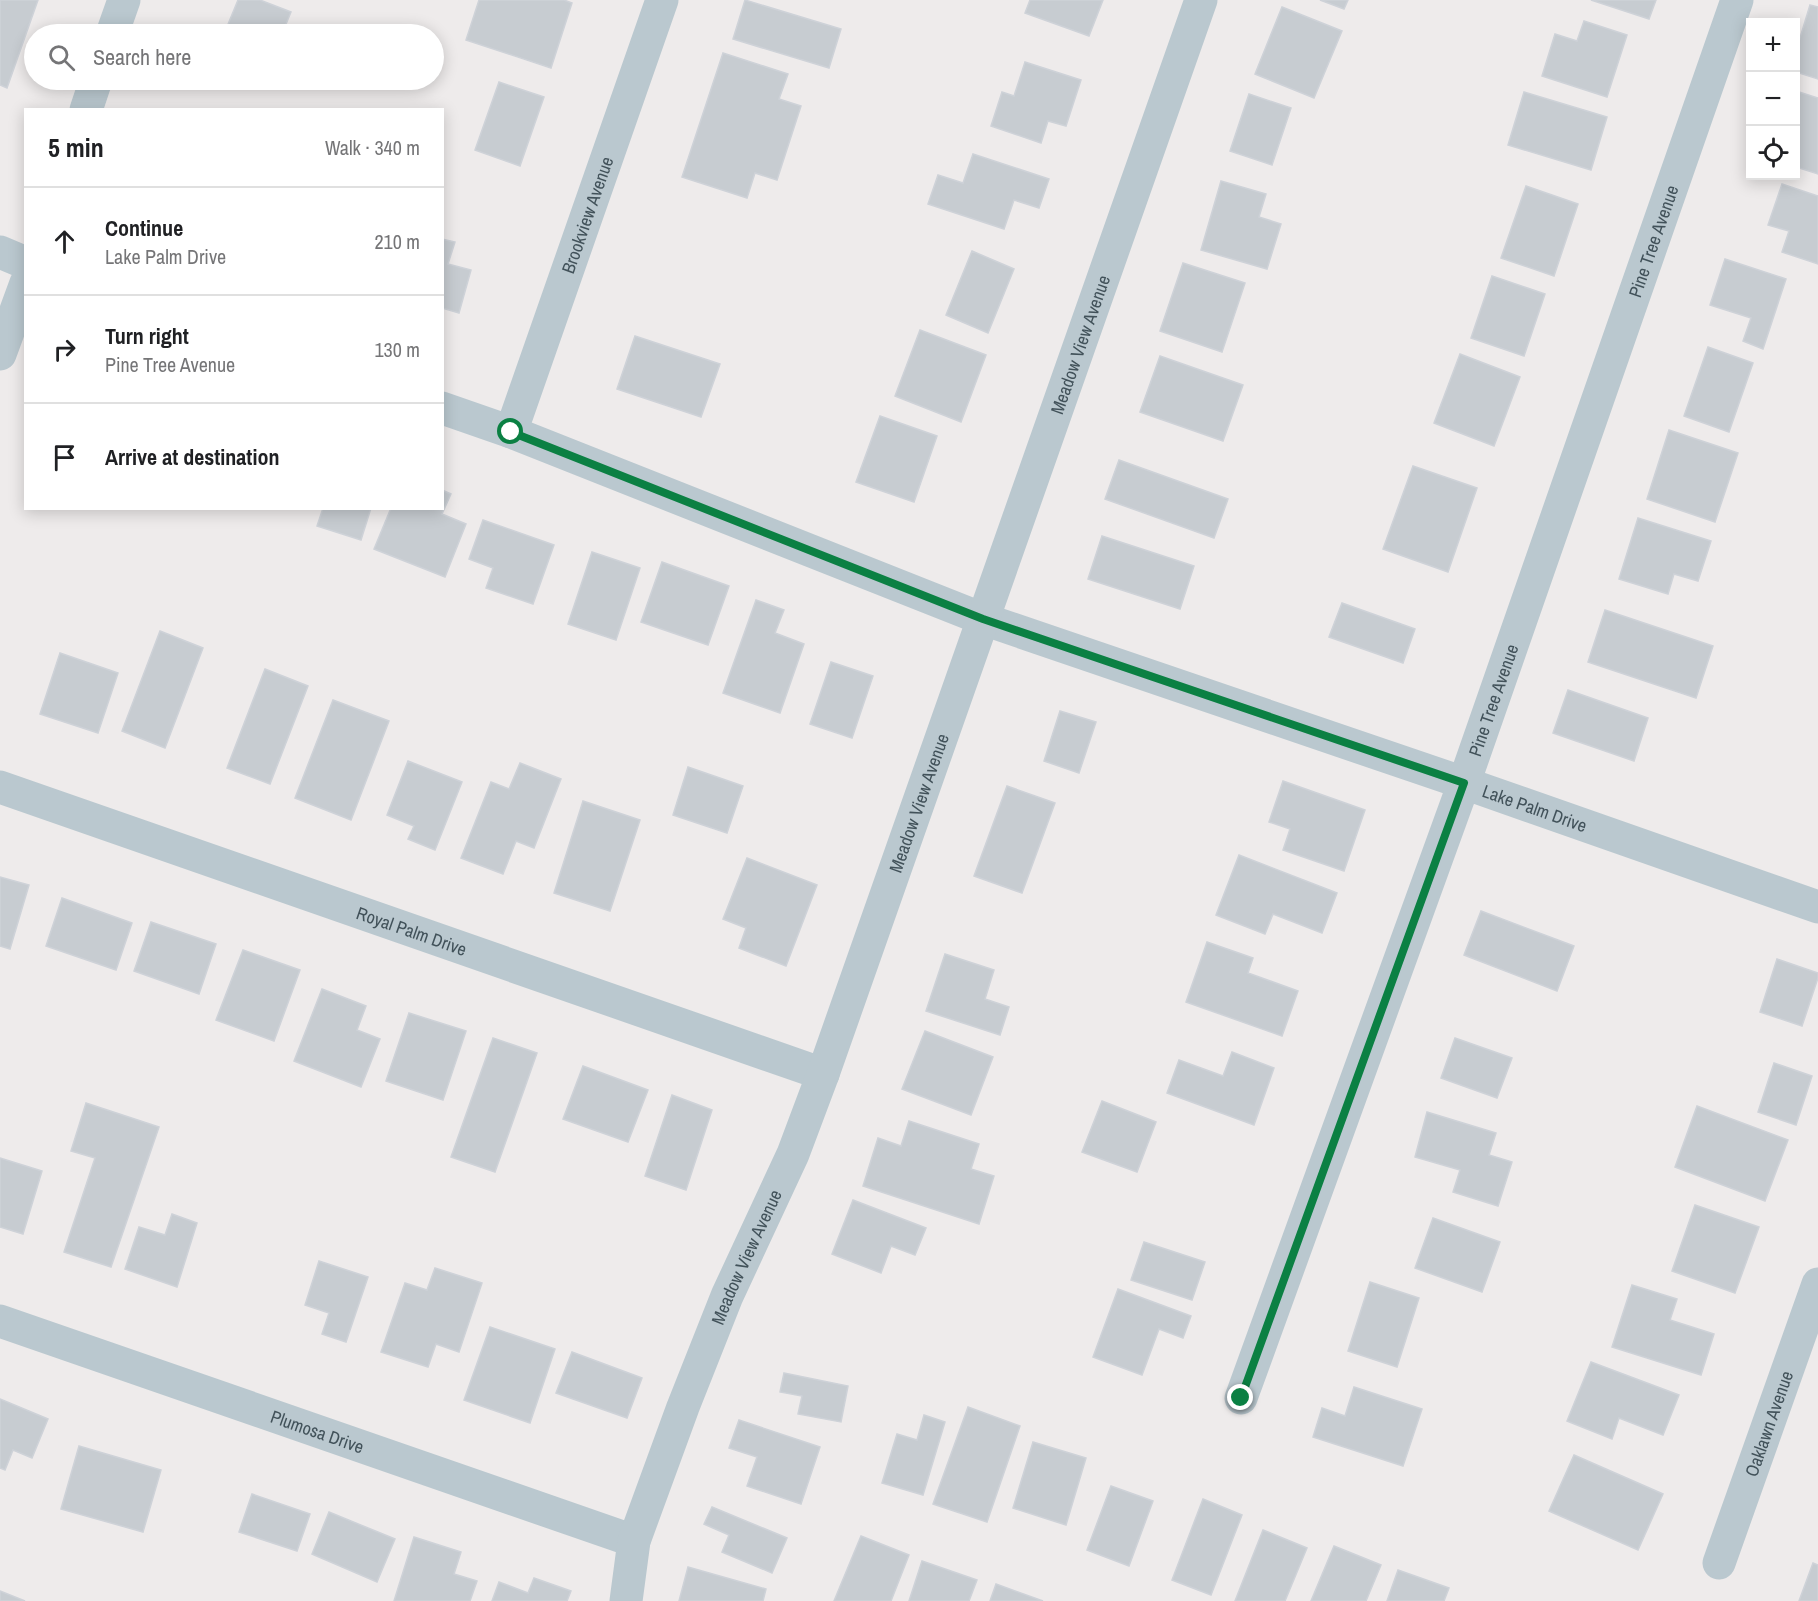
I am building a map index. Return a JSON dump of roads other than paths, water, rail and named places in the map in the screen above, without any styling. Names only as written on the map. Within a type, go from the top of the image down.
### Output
[{"type":"street","points":[[116,24],[124,0]]},
{"type":"street","name":"Brookview Avenue","points":[[511,432],[662,0]]},
{"type":"street","name":"Meadow View Avenue","points":[[626,1601],[634,1541],[727,1296],[793,1154],[823,1074],[1201,0]]},
{"type":"street","name":"Pine Tree Avenue","points":[[1241,1398],[1464,783],[1737,0]]},
{"type":"street","points":[[87,108],[93,90]]},
{"type":"street","points":[[0,252],[24,262]]},
{"type":"street","points":[[0,354],[24,288]]},
{"type":"street","name":"Lake Palm Drive","points":[[444,409],[511,432],[983,619],[1818,907]]},
{"type":"street","name":"Royal Palm Drive","points":[[0,787],[823,1074]]},
{"type":"street","name":"Oaklawn Avenue","points":[[1719,1563],[1818,1284]]},
{"type":"street","name":"Plumosa Drive","points":[[0,1321],[634,1541]]}]
